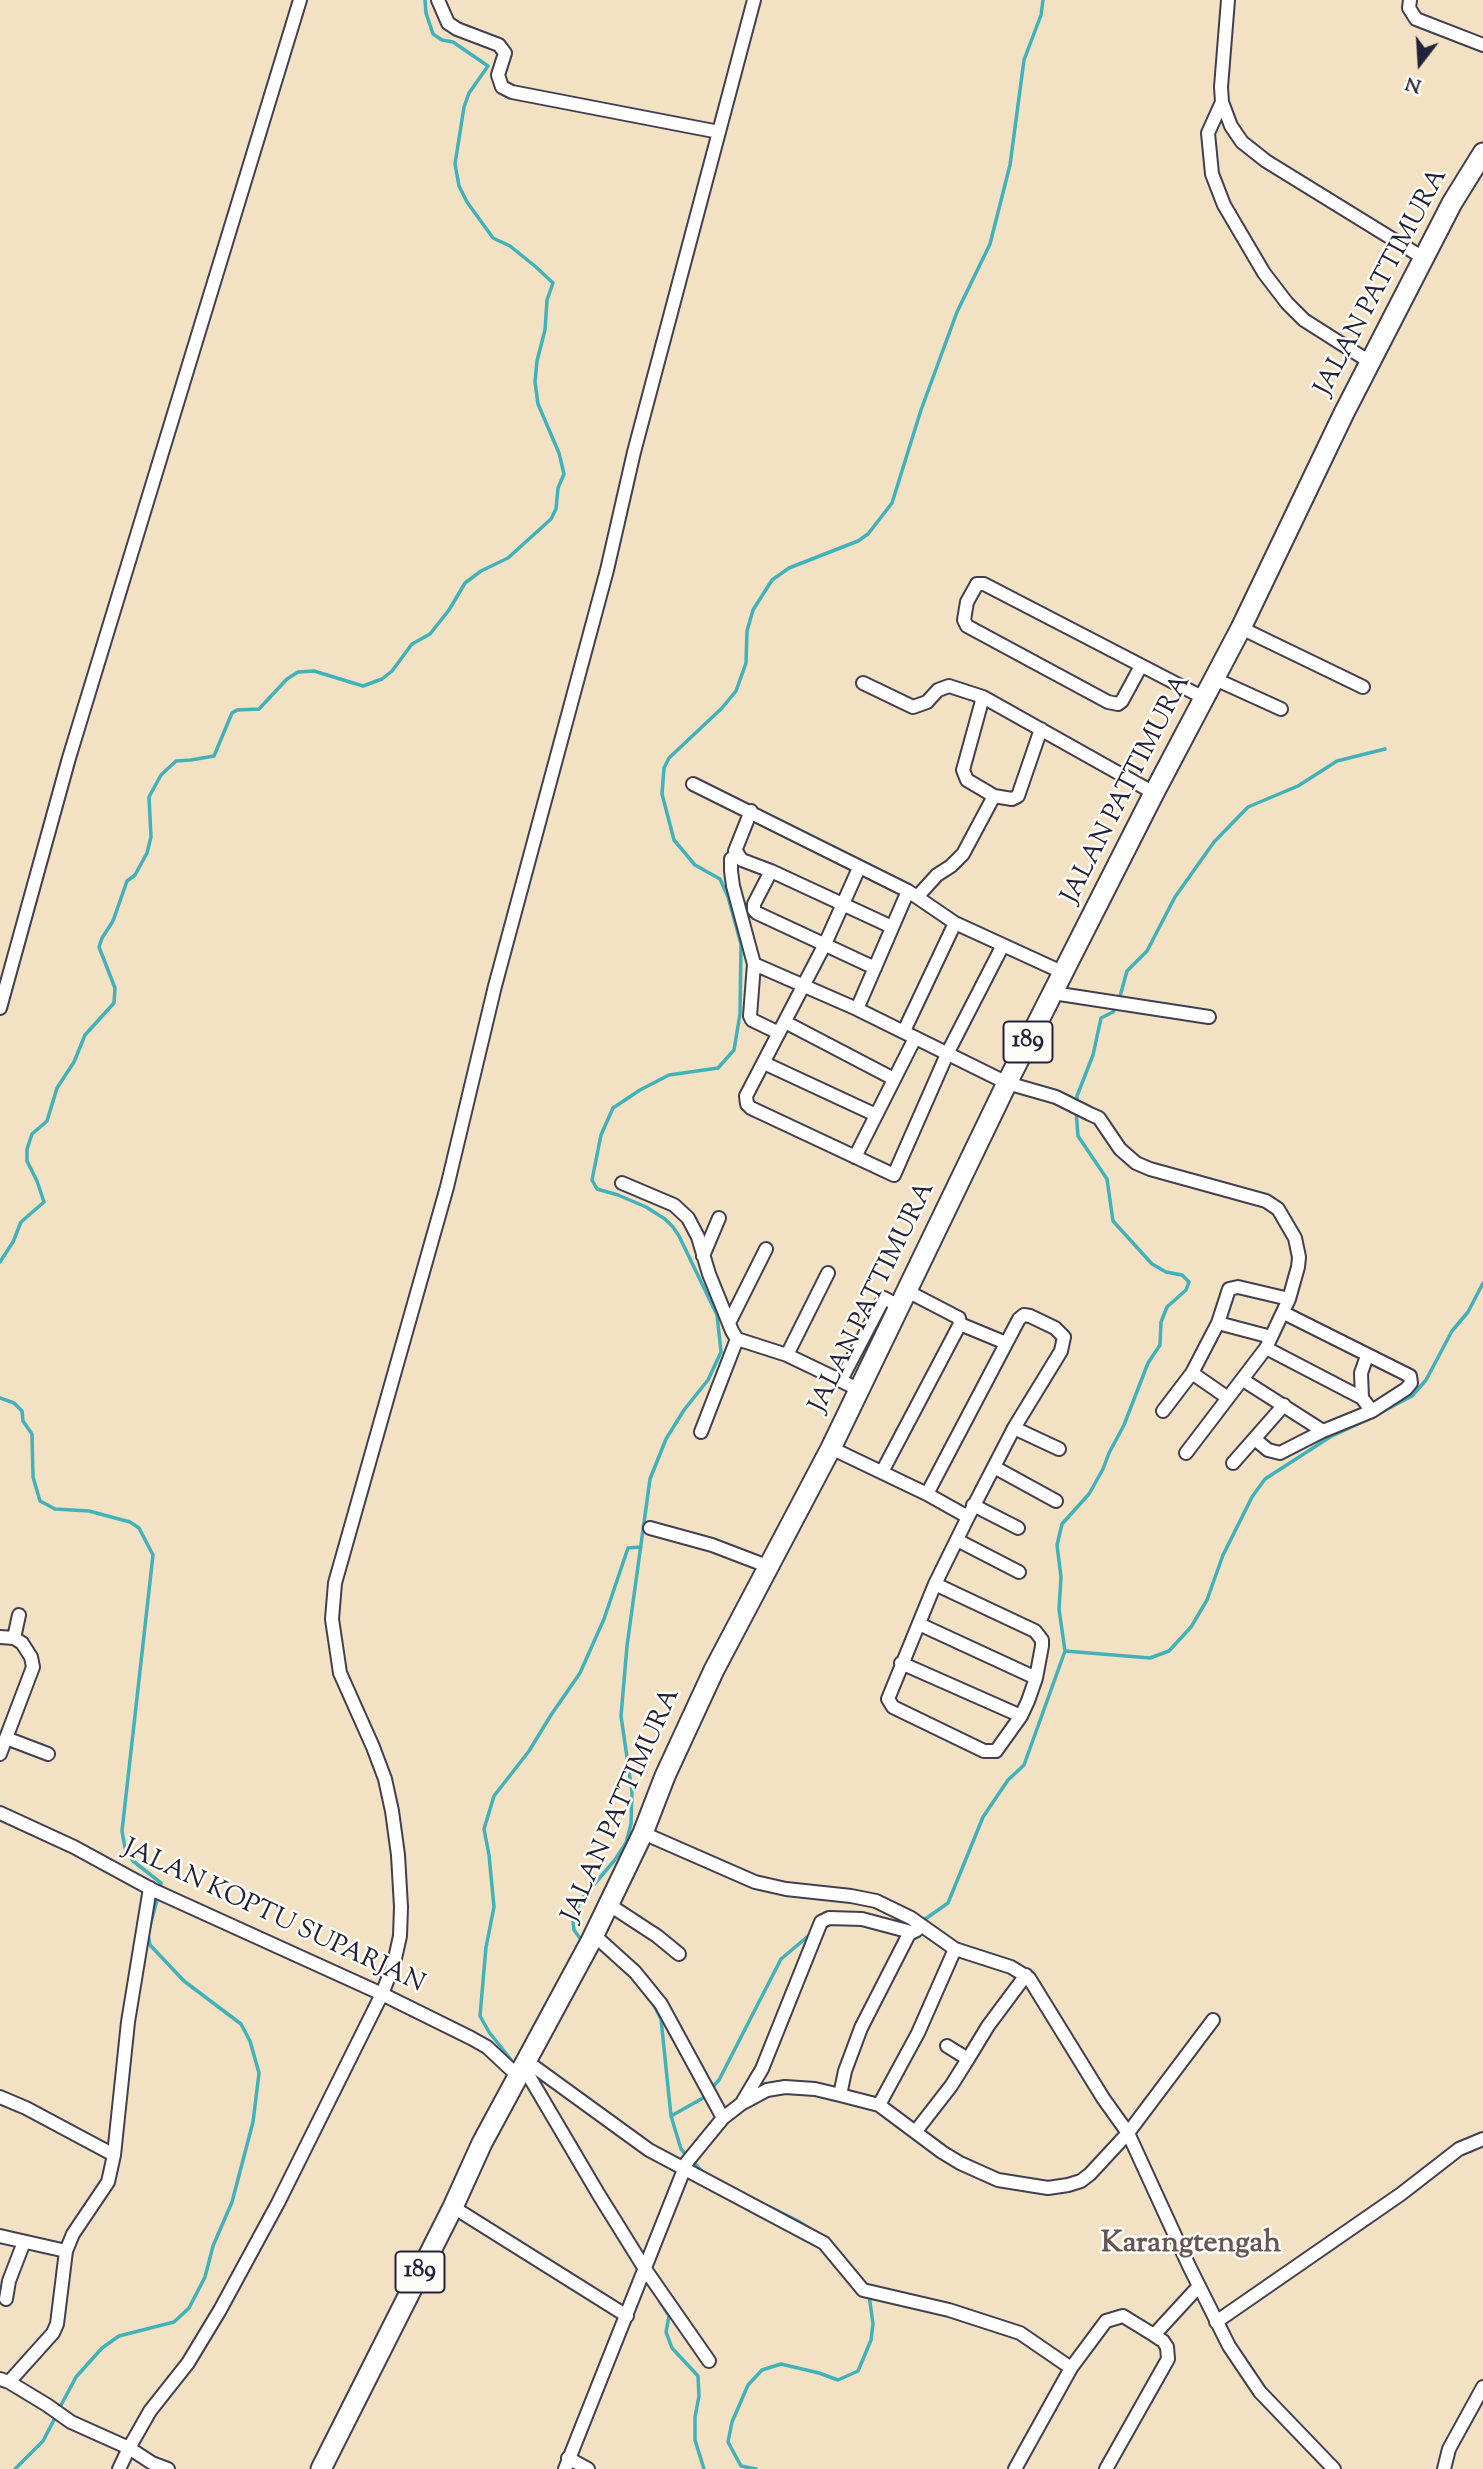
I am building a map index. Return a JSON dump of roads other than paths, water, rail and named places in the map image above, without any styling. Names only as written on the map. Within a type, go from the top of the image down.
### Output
[{"type":"main road","name":"JALAN PATTIMURA","points":[[321,2469],[453,2207],[482,2143],[590,1942],[643,1833],[685,1731],[767,1566],[860,1390],[1007,1083],[1241,628],[1370,362],[1452,203],[1483,153]]},
{"type":"street","points":[[0,1008],[69,758],[300,0]]},
{"type":"street","points":[[438,0],[448,23],[499,45],[505,53],[498,75],[502,87],[512,92],[719,132]]},
{"type":"street","points":[[119,2469],[150,2412],[188,2363],[220,2310],[278,2203],[382,1994],[400,1936],[398,1855],[385,1779],[340,1673],[332,1619],[335,1583],[447,1187],[498,974],[607,570],[644,415],[754,0]]},
{"type":"street","points":[[1228,0],[1221,80],[1222,102],[1231,126],[1242,142],[1254,153],[1424,258]]},
{"type":"street","points":[[1410,0],[1409,8],[1416,19],[1483,45]]},
{"type":"street","points":[[1222,102],[1208,133],[1212,174],[1224,205],[1264,273],[1287,303],[1304,320],[1370,362]]},
{"type":"street","points":[[1141,666],[1122,702],[1113,704],[967,625],[964,620],[967,602],[977,584],[984,584],[1204,698]]},
{"type":"street","points":[[1241,628],[1363,687]]},
{"type":"street","points":[[1215,679],[1282,709]]},
{"type":"street","points":[[863,683],[913,707],[927,702],[938,690],[949,686],[983,697],[1154,793]]},
{"type":"street","points":[[983,697],[963,770],[967,780],[994,796],[1012,799],[1018,796],[1041,729]]},
{"type":"street","points":[[693,784],[913,894],[955,923],[1064,972]]},
{"type":"street","points":[[857,1009],[892,928],[913,894],[963,854],[994,796]]},
{"type":"street","points":[[751,811],[736,851],[742,860],[771,870],[892,928]]},
{"type":"street","points":[[738,854],[731,859],[732,880],[754,964],[750,1016],[752,1020],[782,1028],[894,1079]]},
{"type":"street","points":[[859,868],[825,944],[746,1096],[747,1104],[891,1174],[897,1173],[948,1052],[1003,945]]},
{"type":"street","points":[[771,870],[754,910],[875,968]]},
{"type":"street","points":[[855,1157],[894,1079],[909,1034],[955,923]]},
{"type":"street","points":[[754,964],[857,1009],[1007,1083],[1073,1105],[1099,1118],[1121,1149],[1136,1163],[1266,1201],[1278,1209],[1295,1238],[1299,1257],[1284,1313],[1243,1380],[1186,1452]]},
{"type":"street","points":[[1053,993],[1209,1017]]},
{"type":"street","points":[[764,1063],[876,1115]]},
{"type":"street","points":[[622,1183],[664,1199],[682,1211],[698,1237],[703,1256],[737,1339],[787,1355],[860,1390]]},
{"type":"street","points":[[703,1256],[719,1218]]},
{"type":"street","points":[[729,1323],[766,1249]]},
{"type":"street","points":[[787,1355],[828,1273]]},
{"type":"street","points":[[1163,1411],[1192,1373],[1218,1323],[1232,1287],[1289,1299]]},
{"type":"street","points":[[841,1380],[884,1298],[903,1298],[959,1318],[960,1324],[882,1472]]},
{"type":"street","points":[[1256,1440],[1268,1450],[1280,1453],[1289,1451],[1323,1431],[1372,1411],[1406,1390],[1412,1380],[1406,1373],[1284,1313]]},
{"type":"street","points":[[927,1494],[1018,1319],[1024,1315],[1055,1328],[1064,1337],[1061,1351],[1014,1429],[970,1511],[935,1584],[888,1699],[893,1707],[984,1751],[996,1751],[1021,1716],[1036,1678],[1042,1646],[1039,1634],[935,1584]]},
{"type":"street","points":[[1218,1323],[1268,1343],[1362,1398],[1372,1411]]},
{"type":"street","points":[[960,1324],[1006,1343]]},
{"type":"street","points":[[701,1432],[737,1339]]},
{"type":"street","points":[[1362,1398],[1361,1373],[1367,1356]]},
{"type":"street","points":[[1192,1373],[1228,1398]]},
{"type":"street","points":[[1243,1380],[1323,1431]]},
{"type":"street","points":[[1233,1463],[1256,1440],[1283,1405]]},
{"type":"street","points":[[1014,1429],[1059,1449]]},
{"type":"street","points":[[831,1448],[927,1494],[1018,1528]]},
{"type":"street","points":[[994,1467],[1056,1502]]},
{"type":"street","points":[[650,1528],[712,1545],[767,1566]]},
{"type":"street","points":[[957,1540],[1019,1572]]},
{"type":"street","points":[[0,1754],[33,1667],[31,1657],[22,1643],[7,1637],[19,1615]]},
{"type":"street","points":[[919,1624],[1036,1678]]},
{"type":"street","points":[[901,1663],[1021,1716]]},
{"type":"street","points":[[6,1738],[48,1754]]},
{"type":"street","name":"JALAN KOPTU SUPARJAN","points":[[0,1813],[74,1847],[151,1889],[382,1994],[487,2047],[521,2069]]},
{"type":"street","points":[[643,1833],[755,1882],[786,1889],[863,1898],[885,1905],[923,1926],[955,1949],[1011,1967],[1026,1975],[1107,2106],[1128,2133],[1216,2322],[1260,2392],[1334,2469]]},
{"type":"street","points":[[151,1889],[128,2022],[114,2155],[108,2182],[66,2251],[57,2323],[53,2333],[4,2381],[71,2422],[129,2448],[150,2466],[168,2469]]},
{"type":"street","points":[[608,1904],[679,1954]]},
{"type":"street","points":[[741,2104],[762,2069],[821,1922],[829,1918],[862,1919],[911,1932]]},
{"type":"street","points":[[840,2095],[845,2071],[861,2028],[911,1932],[923,1926]]},
{"type":"street","points":[[590,1942],[635,1972],[661,2004],[723,2119]]},
{"type":"street","points":[[879,2105],[918,2033],[955,1949]]},
{"type":"street","points":[[916,2131],[951,2086],[988,2026],[1026,1975]]},
{"type":"street","points":[[588,2469],[567,2464],[687,2162],[723,2119],[741,2104],[767,2090],[785,2087],[815,2089],[879,2105],[960,2163],[998,2180],[1048,2188],[1082,2181],[1128,2133],[1213,2020]]},
{"type":"street","points":[[947,2046],[968,2059]]},
{"type":"street","points":[[521,2069],[649,2151],[687,2162],[824,2243],[869,2292],[949,2310],[1020,2333],[1071,2368]]},
{"type":"street","points":[[521,2069],[645,2270],[709,2361]]},
{"type":"street","points":[[0,2097],[48,2119],[114,2155]]},
{"type":"street","points":[[1216,2322],[1401,2194],[1459,2150],[1483,2139]]},
{"type":"street","points":[[453,2207],[626,2316]]},
{"type":"street","points":[[0,2236],[66,2251]]},
{"type":"street","points":[[6,2300],[9,2281],[24,2242]]},
{"type":"street","points":[[1154,2335],[1199,2286]]},
{"type":"street","points":[[1015,2469],[1071,2368],[1106,2321],[1123,2316],[1163,2341],[1167,2347],[1168,2359],[1106,2469]]},
{"type":"street","points":[[1444,2469],[1449,2449],[1483,2387]]},
{"type":"waterway","points":[[0,1262],[13,1242],[21,1222],[44,1202],[27,1161],[27,1149],[32,1134],[47,1121],[57,1088],[74,1062],[85,1035],[114,1003],[115,988],[99,947],[113,921],[127,881],[135,875],[147,853],[151,837],[149,797],[161,775],[176,761],[214,756],[232,713],[237,710],[259,709],[287,679],[298,672],[314,671],[363,686],[382,679],[392,671],[412,644],[430,634],[465,583],[481,571],[508,558],[551,519],[556,509],[558,488],[564,474],[559,453],[538,404],[535,382],[545,330],[547,300],[553,283],[510,246],[493,238],[459,186],[455,164],[464,107],[469,93],[488,66],[453,42],[442,40],[433,34],[425,0]]},
{"type":"waterway","points":[[582,1941],[574,1930],[573,1920],[580,1901],[626,1843],[631,1824],[632,1792],[621,1716],[627,1646],[650,1479],[666,1439],[684,1410],[708,1380],[721,1352],[717,1315],[673,1227],[646,1207],[597,1189],[592,1180],[601,1135],[613,1108],[669,1075],[718,1068],[734,1050],[740,1014],[741,944],[720,879],[695,865],[674,840],[662,794],[664,768],[669,758],[722,708],[736,691],[746,663],[747,631],[753,610],[772,580],[789,568],[858,541],[868,534],[892,503],[921,410],[957,312],[990,244],[1010,165],[1024,60],[1041,15],[1043,0]]},
{"type":"waterway","points":[[1119,1000],[1127,971],[1147,951],[1175,897],[1214,842],[1248,807],[1298,786],[1337,761],[1385,749]]},
{"type":"waterway","points":[[1077,1103],[1077,1096],[1093,1055],[1101,1018],[1113,1012],[1116,1007]]},
{"type":"waterway","points":[[1065,1651],[1059,1609],[1061,1577],[1057,1545],[1062,1524],[1089,1494],[1103,1469],[1124,1425],[1148,1363],[1160,1345],[1161,1322],[1167,1307],[1186,1290],[1189,1282],[1182,1275],[1166,1272],[1152,1264],[1113,1221],[1107,1179],[1078,1136],[1076,1111]]},
{"type":"waterway","points":[[1378,1414],[1412,1396],[1426,1380],[1452,1331],[1468,1312],[1483,1283]]},
{"type":"waterway","points":[[0,1398],[14,1403],[22,1411],[23,1421],[32,1434],[33,1477],[40,1501],[55,1509],[89,1511],[130,1522],[139,1528],[153,1555],[122,1831],[125,1848],[133,1861],[161,1883],[160,1889]]},
{"type":"waterway","points":[[921,1922],[948,1903],[983,1817],[1008,1780],[1024,1765],[1065,1651],[1150,1658],[1169,1651],[1191,1627],[1207,1600],[1223,1555],[1252,1497],[1265,1479],[1330,1437],[1371,1418]]},
{"type":"waterway","points":[[516,2066],[480,2016],[486,1947],[494,1907],[484,1829],[494,1796],[529,1751],[580,1673],[604,1619],[628,1548],[641,1547]]},
{"type":"waterway","points":[[59,2409],[76,2377],[102,2348],[119,2336],[174,2322],[189,2308],[205,2277],[213,2246],[232,2202],[253,2122],[259,2073],[250,2041],[241,2024],[184,1981],[150,1945],[148,1934],[158,1896]]},
{"type":"waterway","points":[[671,2116],[703,2098],[719,2080],[781,1959],[813,1932]]},
{"type":"waterway","points":[[652,2002],[661,2019],[671,2116],[681,2149],[687,2156]]},
{"type":"waterway","points":[[693,2161],[704,2174]]},
{"type":"waterway","points":[[770,2207],[809,2228]]},
{"type":"waterway","points":[[756,2469],[741,2466],[728,2442],[732,2422],[748,2385],[762,2370],[781,2364],[838,2380],[858,2371],[871,2340],[873,2324],[869,2295]]},
{"type":"waterway","points":[[659,2300],[669,2316],[666,2332],[672,2348],[698,2376],[695,2440],[704,2469]]},
{"type":"waterway","points":[[15,2469],[43,2441],[56,2416]]},
{"type":"district","name":"Karangtengah","points":[[1191,2246]]}]
